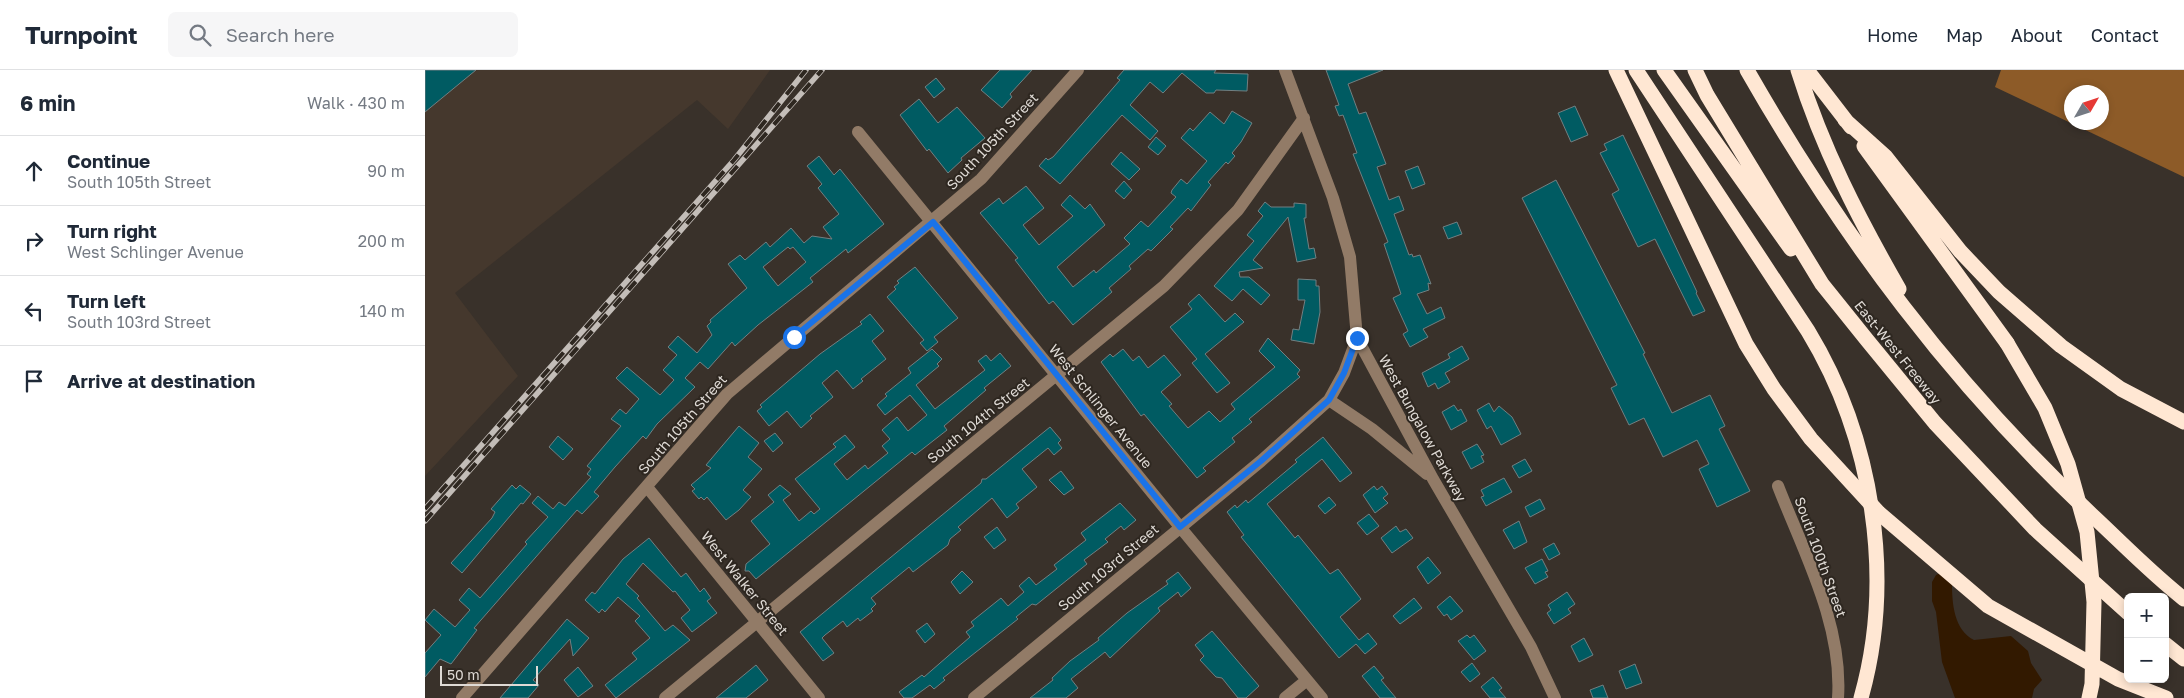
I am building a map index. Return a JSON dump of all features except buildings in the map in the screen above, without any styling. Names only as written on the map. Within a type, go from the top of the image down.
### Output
[{"type":"highway","points":[[1615,70],[1746,344],[1774,389],[1811,439],[1879,513],[1987,606],[2118,680],[2166,698]]},
{"type":"highway","points":[[1637,70],[1816,343],[1848,418],[1867,486],[1876,550],[1876,617],[1867,675],[1861,698]]},
{"type":"highway","points":[[1664,70],[1771,222],[1822,284]]},
{"type":"highway","name":"East-West Freeway","points":[[1695,70],[1707,95],[1822,284],[1935,423],[2035,529],[2124,609]]},
{"type":"highway","points":[[1747,70],[1819,190],[1863,254],[1924,334],[2001,425],[2055,481],[2164,583],[2184,599]]},
{"type":"highway","points":[[1798,70],[1809,106],[1845,189],[1924,334]]},
{"type":"highway","points":[[1807,70],[1845,120],[1960,251],[1999,292],[2061,346],[2121,389],[2184,422]]},
{"type":"highway","points":[[1881,160],[2007,343],[2045,408],[2068,464],[2087,532],[2094,602],[2092,684],[2089,698]]},
{"type":"highway","points":[[2169,647],[2184,659]]},
{"type":"street","name":"South 105th Street","points":[[463,698],[647,487],[698,425],[744,378],[933,222],[981,179],[1078,70]]},
{"type":"street","name":"West Bungalow Parkway","points":[[1285,70],[1333,198],[1350,257],[1357,338],[1433,479],[1531,646],[1555,698]]},
{"type":"street","name":"South 104th Street","points":[[665,698],[1164,286],[1211,238],[1260,182],[1304,118]]},
{"type":"street","name":"West Schlinger Avenue","points":[[858,132],[1322,698]]},
{"type":"street","name":"South 103rd Street","points":[[974,698],[1261,461],[1329,400],[1344,373],[1357,338]]},
{"type":"street","points":[[1329,400],[1402,452],[1433,479]]},
{"type":"street","name":"South 100th Street","points":[[1778,486],[1825,606],[1835,645],[1839,682],[1838,698]]},
{"type":"street","name":"West Walker Street","points":[[647,487],[819,698]]},
{"type":"street","points":[[1285,698],[1307,680]]},
{"type":"shaded area","points":[[425,70],[770,70],[728,129],[697,100],[455,293],[518,376],[425,476]]},
{"type":"shaded area","points":[[2001,70],[2184,70],[2184,177],[2085,130],[2109,130],[2109,85],[2064,85],[2064,120],[1995,87]]},
{"type":"shaded area","points":[[1941,573],[1952,584],[1955,615],[1967,636],[1974,640],[2011,636],[2028,651],[2031,663],[2042,680],[2034,689],[2032,698],[1955,698],[1942,662],[1936,612],[1932,601],[1932,582],[1936,575]]},
{"type":"railway","points":[[425,509],[734,160],[806,70]]},
{"type":"railway","points":[[425,521],[822,70]]},
{"type":"route","points":[[794,337],[933,222],[1180,527],[1261,461],[1329,400],[1344,373],[1357,338]]}]
